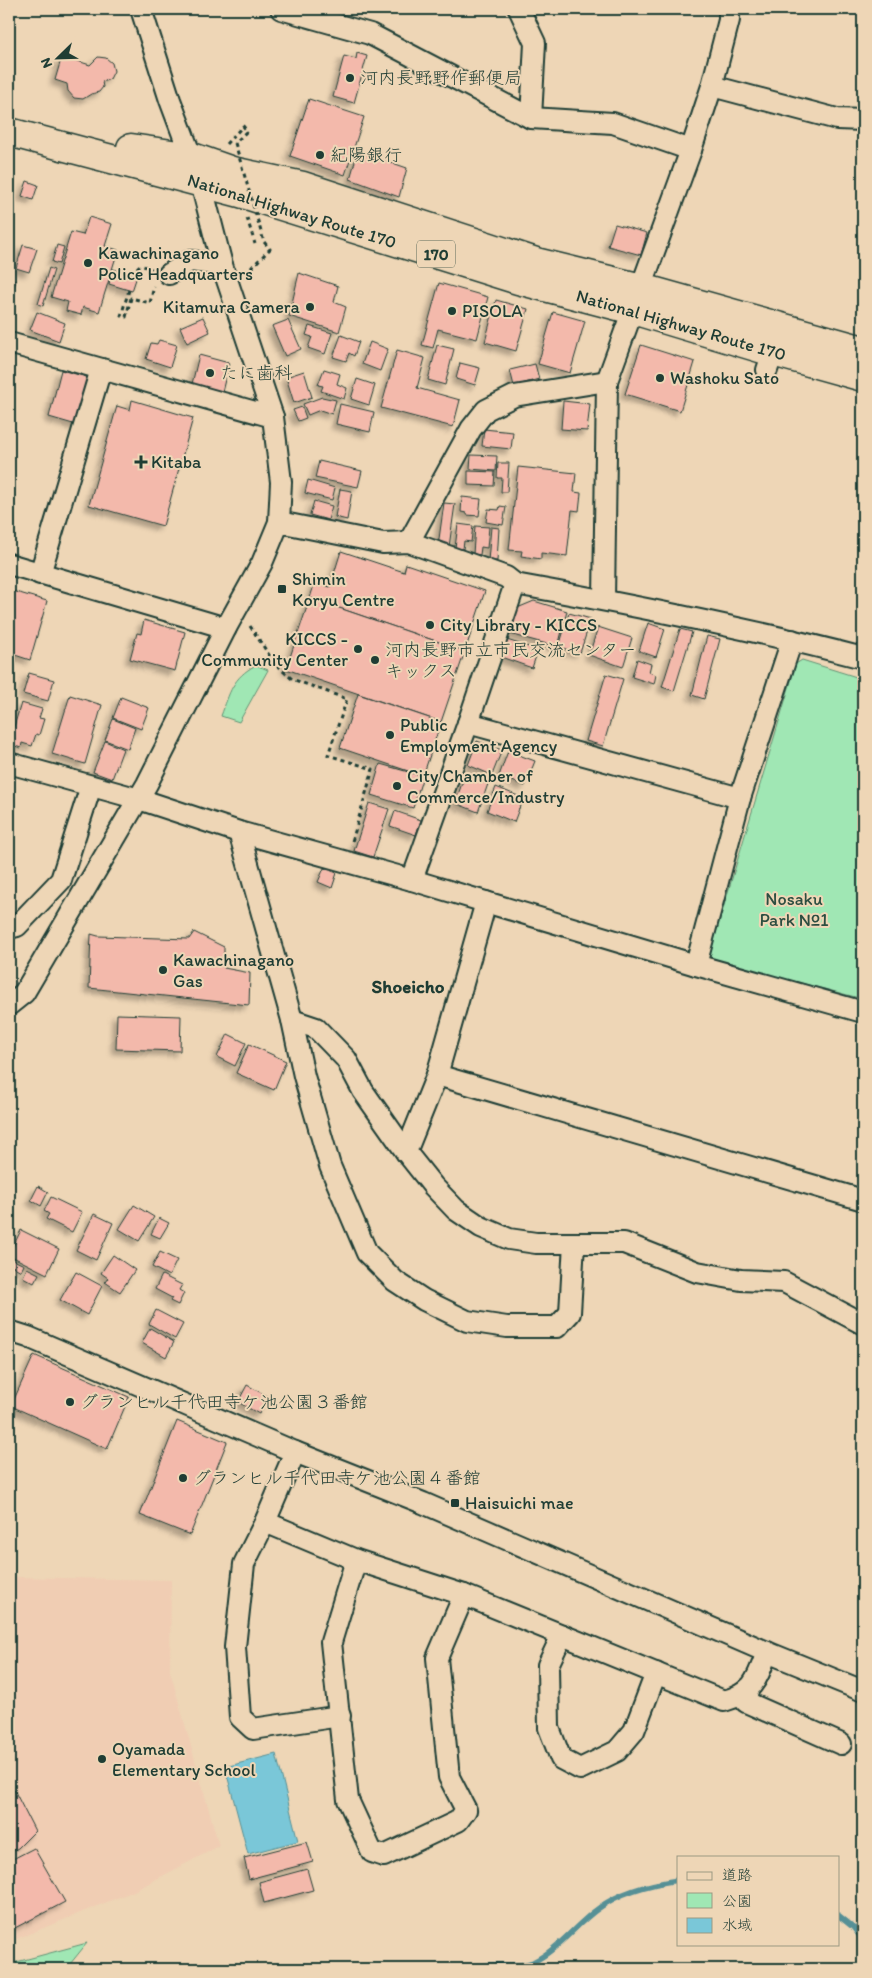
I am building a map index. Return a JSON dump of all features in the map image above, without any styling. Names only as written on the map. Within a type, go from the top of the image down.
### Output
[{"type":"highway","name":"National Highway Route 170","points":[[9,114],[74,135],[141,150],[192,157],[232,171],[303,186],[536,262],[637,299],[770,361],[863,377]]},
{"type":"highway","name":"National Highway Route 170","points":[[9,132],[240,193],[518,280],[637,299],[863,350]]},
{"type":"street","points":[[9,1005],[24,993],[139,799],[226,628],[262,563],[279,522],[280,482],[273,417],[222,264],[201,184],[170,100],[142,9]]},
{"type":"street","points":[[519,9],[535,43],[530,118]]},
{"type":"street","points":[[604,600],[607,381],[691,150],[712,86],[729,20],[729,9]]},
{"type":"street","points":[[294,10],[370,34],[530,118],[613,123],[691,150]]},
{"type":"street","points":[[712,86],[837,119],[863,120]]},
{"type":"street","points":[[162,276],[190,261],[222,264]]},
{"type":"street","points":[[9,343],[273,417]]},
{"type":"street","points":[[40,574],[101,370]]},
{"type":"street","points":[[409,542],[471,429],[486,410],[514,396],[607,381]]},
{"type":"street","points":[[279,522],[383,543],[409,542],[506,577],[515,584],[604,600],[792,640],[863,658]]},
{"type":"street","points":[[9,564],[226,628]]},
{"type":"street","points":[[412,880],[515,584]]},
{"type":"street","points":[[696,965],[740,798],[792,640]]},
{"type":"street","points":[[468,723],[740,798]]},
{"type":"street","points":[[9,763],[139,799],[239,832],[412,880],[696,965],[863,1012]]},
{"type":"street","points":[[9,928],[17,926],[61,880],[91,786]]},
{"type":"street","points":[[239,832],[292,1020],[304,1076],[330,1166],[367,1253],[395,1281],[424,1300],[467,1322],[507,1328],[557,1327],[570,1313],[574,1243]]},
{"type":"street","points":[[406,1152],[437,1075],[486,902]]},
{"type":"street","points":[[292,1020],[316,1028],[346,1059],[363,1091],[406,1152],[433,1186],[456,1210],[481,1227],[509,1239],[536,1243],[624,1243],[697,1272],[741,1280],[784,1282],[863,1324]]},
{"type":"street","points":[[437,1075],[863,1200]]},
{"type":"street","points":[[9,1332],[28,1337],[295,1452],[424,1503],[768,1652],[863,1691]]},
{"type":"street","points":[[295,1452],[265,1522],[244,1564],[235,1647],[240,1717],[253,1729],[340,1716]]},
{"type":"street","points":[[265,1522],[356,1560],[464,1595],[724,1701],[737,1697],[755,1684],[768,1652]]},
{"type":"street","points":[[356,1560],[331,1642],[348,1800],[372,1852],[384,1856],[458,1821],[466,1810],[449,1776],[437,1658],[464,1595]]},
{"type":"street","points":[[562,1635],[548,1665],[549,1728],[561,1759],[580,1769],[617,1751],[634,1731],[656,1673]]},
{"type":"street","points":[[748,1689],[746,1702],[841,1744]]},
{"type":"path","points":[[224,146],[243,126],[246,131],[235,143],[264,242],[270,249],[251,268]]},
{"type":"path","points":[[134,275],[140,265]]},
{"type":"path","points":[[129,290],[121,316],[126,318],[131,298],[150,303],[162,276]]},
{"type":"path","points":[[250,626],[275,664],[292,679],[348,699],[328,755],[373,769],[347,862]]},
{"type":"shaded area","name":"Oyamada Elementary School","points":[[9,1577],[171,1580],[170,1671],[219,1846],[134,1891],[9,1942]]},
{"type":"green space","name":"Nosaku Park №1","points":[[802,660],[863,679],[863,999],[708,959],[794,671],[794,665]]},
{"type":"green space","points":[[256,665],[268,670],[239,722],[221,716],[233,686],[242,675]]},
{"type":"green space","points":[[87,1943],[66,1969],[9,1969],[9,1964]]},
{"type":"water","points":[[276,1754],[298,1841],[248,1854],[225,1767]]},
{"type":"building","name":"河内長野野作郵便局","points":[[357,53],[367,56],[354,103],[333,97],[344,56],[356,59]]},
{"type":"building","points":[[62,56],[90,65],[98,57],[106,58],[112,63],[114,71],[110,79],[102,82],[103,87],[99,92],[83,99],[74,98],[68,91],[67,84],[55,80]]},
{"type":"building","points":[[309,99],[364,117],[345,175],[290,156]]},
{"type":"building","points":[[358,151],[407,168],[399,197],[350,179]]},
{"type":"building","points":[[27,181],[38,185],[33,200],[22,196]]},
{"type":"building","name":"Kawachinagano Police Headquarters","points":[[89,217],[112,224],[105,246],[118,250],[99,312],[83,307],[81,315],[66,311],[68,302],[51,297],[71,232],[83,235]]},
{"type":"building","points":[[615,224],[647,233],[641,255],[608,246]]},
{"type":"building","points":[[23,245],[37,249],[29,272],[16,268]]},
{"type":"building","points":[[57,245],[64,247],[59,264],[52,262]]},
{"type":"building","points":[[49,268],[54,270],[43,306],[38,304]]},
{"type":"building","points":[[113,269],[137,276],[132,291],[109,284]]},
{"type":"building","points":[[299,273],[338,286],[334,302],[346,307],[339,332],[289,316]]},
{"type":"building","points":[[9,279],[16,281],[12,293],[9,292]]},
{"type":"building","points":[[439,283],[488,297],[477,339],[438,329],[433,348],[422,345]]},
{"type":"building","points":[[496,300],[528,309],[516,351],[485,342]]},
{"type":"building","points":[[37,312],[65,323],[59,341],[30,330]]},
{"type":"building","points":[[553,312],[585,321],[570,373],[538,364]]},
{"type":"building","points":[[203,317],[210,332],[187,343],[180,327]]},
{"type":"building","points":[[288,320],[301,349],[285,356],[272,326]]},
{"type":"building","points":[[309,326],[332,333],[325,354],[308,348],[312,337],[306,335]]},
{"type":"building","points":[[341,335],[359,342],[354,356],[349,353],[346,361],[333,357]]},
{"type":"building","points":[[159,340],[177,345],[170,367],[146,359],[151,343],[157,344]]},
{"type":"building","points":[[370,342],[388,349],[380,371],[362,364]]},
{"type":"building","points":[[437,345],[454,349],[445,385],[428,380]]},
{"type":"building","name":"Washoku Sato","points":[[641,345],[695,362],[680,411],[625,394]]},
{"type":"building","points":[[397,350],[425,358],[417,388],[460,400],[453,427],[381,408]]},
{"type":"building","name":"たに歯科","points":[[199,355],[229,363],[222,392],[192,384]]},
{"type":"building","points":[[460,363],[480,368],[475,385],[456,379]]},
{"type":"building","points":[[535,364],[539,379],[514,386],[510,370]]},
{"type":"building","points":[[324,369],[340,374],[337,384],[347,388],[344,399],[321,391],[323,386],[318,385]]},
{"type":"building","points":[[61,370],[94,379],[80,426],[49,417]]},
{"type":"building","points":[[304,371],[312,397],[294,403],[286,377]]},
{"type":"building","points":[[357,379],[375,385],[369,405],[351,399]]},
{"type":"building","points":[[322,397],[336,400],[332,414],[320,410],[308,415],[303,404]]},
{"type":"building","name":"Kitaba","points":[[132,400],[193,418],[163,526],[89,505],[117,406],[130,410]]},
{"type":"building","points":[[563,401],[590,404],[587,431],[561,429]]},
{"type":"building","points":[[340,404],[374,412],[370,432],[336,424]]},
{"type":"building","points":[[302,407],[306,418],[298,421],[293,410]]},
{"type":"building","points":[[484,429],[513,432],[511,449],[482,446]]},
{"type":"building","points":[[471,455],[497,456],[496,471],[470,469]]},
{"type":"building","points":[[319,461],[362,471],[358,487],[315,478]]},
{"type":"building","points":[[498,463],[509,463],[507,492],[501,492],[502,478],[497,478]]},
{"type":"building","points":[[518,467],[576,473],[574,492],[581,493],[579,511],[572,510],[567,556],[541,553],[541,559],[521,556],[522,551],[509,550]]},
{"type":"building","points":[[468,471],[495,472],[494,486],[468,485]]},
{"type":"building","points":[[308,480],[335,488],[332,500],[305,493]]},
{"type":"building","points":[[340,489],[352,491],[347,520],[335,517]]},
{"type":"building","points":[[462,497],[481,499],[479,516],[467,515],[467,513],[461,512]]},
{"type":"building","points":[[314,501],[332,506],[328,520],[310,515]]},
{"type":"building","points":[[444,503],[455,504],[449,547],[438,546]]},
{"type":"building","points":[[500,506],[506,507],[503,525],[486,522],[488,509],[499,510]]},
{"type":"building","points":[[458,524],[473,526],[471,542],[464,541],[463,549],[455,548]]},
{"type":"building","points":[[475,526],[489,527],[487,548],[481,547],[480,555],[473,554]]},
{"type":"building","points":[[491,527],[499,528],[497,561],[488,561]]},
{"type":"building","name":"City Library - KICCS","points":[[341,551],[404,572],[406,564],[485,591],[465,651],[310,598],[315,582],[330,587]]},
{"type":"building","points":[[9,590],[47,601],[30,660],[9,653]]},
{"type":"building","name":"河内長野市立市民交流センター キックス","points":[[310,598],[465,651],[441,722],[286,669]]},
{"type":"building","points":[[534,601],[567,611],[558,647],[510,634],[515,609]]},
{"type":"building","points":[[569,613],[591,619],[580,653],[559,647]]},
{"type":"building","points":[[144,620],[185,632],[175,671],[130,659],[137,633],[141,634]]},
{"type":"building","points":[[648,623],[665,629],[656,657],[639,651]]},
{"type":"building","points":[[598,627],[632,638],[623,667],[589,655]]},
{"type":"building","points":[[680,629],[692,632],[674,691],[662,687]]},
{"type":"building","points":[[707,636],[720,639],[704,699],[692,695]]},
{"type":"building","points":[[507,640],[538,650],[532,668],[501,657]]},
{"type":"building","points":[[637,659],[651,664],[649,672],[656,675],[654,684],[632,677]]},
{"type":"building","points":[[29,673],[54,680],[48,701],[23,694]]},
{"type":"building","points":[[606,674],[623,679],[603,746],[586,741]]},
{"type":"building","name":"Public Employment Agency","points":[[358,694],[441,722],[423,776],[340,748]]},
{"type":"building","points":[[70,695],[102,705],[85,764],[52,754]]},
{"type":"building","points":[[121,697],[149,708],[141,729],[113,718]]},
{"type":"building","points":[[21,703],[42,709],[39,718],[44,719],[39,735],[36,734],[32,746],[22,743],[21,748],[9,744]]},
{"type":"building","points":[[113,719],[135,728],[128,749],[105,740]]},
{"type":"building","points":[[105,741],[123,749],[112,779],[93,772]]},
{"type":"building","points":[[477,741],[502,750],[492,775],[468,765]]},
{"type":"building","points":[[508,751],[535,761],[525,786],[499,776]]},
{"type":"building","name":"City Chamber of Commerce/Industry","points":[[380,764],[423,776],[413,808],[371,795]]},
{"type":"building","points":[[465,775],[488,784],[478,812],[455,803]]},
{"type":"building","points":[[496,787],[523,798],[514,822],[487,811]]},
{"type":"building","points":[[369,803],[389,809],[373,857],[354,851]]},
{"type":"building","points":[[395,811],[421,820],[416,835],[390,826]]},
{"type":"building","points":[[324,868],[337,873],[332,888],[318,882]]},
{"type":"building","name":"Kawachinagano Gas","points":[[194,932],[224,947],[224,968],[250,973],[249,1005],[89,988],[91,934],[98,936],[189,939]]},
{"type":"building","points":[[117,1014],[181,1016],[180,1051],[116,1049]]},
{"type":"building","points":[[228,1034],[246,1043],[235,1066],[217,1057]]},
{"type":"building","points":[[249,1044],[286,1061],[274,1090],[236,1073]]},
{"type":"building","points":[[38,1186],[48,1192],[41,1206],[31,1200]]},
{"type":"building","points":[[51,1197],[82,1212],[72,1232],[46,1219],[49,1214],[44,1211]]},
{"type":"building","points":[[134,1205],[154,1217],[139,1241],[119,1229]]},
{"type":"building","points":[[94,1214],[113,1223],[96,1260],[76,1250]]},
{"type":"building","points":[[159,1218],[169,1223],[160,1238],[151,1234]]},
{"type":"building","points":[[21,1230],[59,1249],[47,1274],[9,1255]]},
{"type":"building","points":[[160,1252],[177,1260],[169,1276],[152,1267]]},
{"type":"building","points":[[113,1255],[135,1270],[120,1292],[105,1282],[108,1278],[101,1273]]},
{"type":"building","points":[[9,1258],[24,1265],[21,1271],[9,1264]]},
{"type":"building","points":[[27,1268],[39,1274],[34,1283],[23,1277]]},
{"type":"building","points":[[76,1272],[102,1286],[87,1315],[60,1300]]},
{"type":"building","points":[[162,1275],[182,1285],[179,1290],[184,1293],[178,1305],[170,1301],[172,1298],[155,1289]]},
{"type":"building","points":[[156,1310],[183,1324],[175,1339],[149,1324]]},
{"type":"building","points":[[150,1328],[174,1342],[166,1357],[142,1343]]},
{"type":"building","name":"グランヒル千代田寺ケ池公園３番館","points":[[34,1355],[129,1397],[107,1449],[11,1406]]},
{"type":"building","points":[[247,1385],[269,1397],[259,1414],[238,1402]]},
{"type":"building","name":"グランヒル千代田寺ケ池公園４番館","points":[[177,1421],[227,1442],[190,1535],[140,1515]]},
{"type":"building","points":[[9,1780],[35,1831],[18,1848],[9,1853]]},
{"type":"building","points":[[307,1842],[313,1862],[249,1879],[244,1858]]},
{"type":"building","points":[[34,1848],[65,1902],[9,1931],[9,1861]]},
{"type":"building","points":[[307,1869],[313,1890],[264,1903],[259,1882]]},
{"type":"waterway","points":[[473,1969],[488,1965],[519,1965],[533,1962],[551,1950],[591,1914],[608,1902],[637,1889],[677,1880]]},
{"type":"waterway","points":[[840,1917],[853,1927],[863,1940]]},
{"type":"place","name":"河内長野野作郵便局","points":[[350,78]]},
{"type":"place","name":"紀陽銀行","points":[[320,155]]},
{"type":"place","name":"Kawachinagano Police Headquarters","points":[[88,263]]},
{"type":"place","name":"Kitamura Camera","points":[[310,307]]},
{"type":"place","name":"PISOLA","points":[[452,311]]},
{"type":"place","name":"たに歯科","points":[[210,373]]},
{"type":"place","name":"Washoku Sato","points":[[660,378]]},
{"type":"place","name":"Kitaba","points":[[141,462]]},
{"type":"place","name":"Shimin Koryu Centre","points":[[282,589]]},
{"type":"place","name":"City Library - KICCS","points":[[430,625]]},
{"type":"place","name":"KICCS - Community Center","points":[[358,649]]},
{"type":"place","name":"河内長野市立市民交流センター キックス","points":[[375,660]]},
{"type":"place","name":"Public Employment Agency","points":[[390,735]]},
{"type":"place","name":"City Chamber of Commerce/Industry","points":[[397,786]]},
{"type":"place","name":"Kawachinagano Gas","points":[[163,970]]},
{"type":"place","name":"グランヒル千代田寺ケ池公園３番館","points":[[70,1402]]},
{"type":"place","name":"グランヒル千代田寺ケ池公園４番館","points":[[183,1478]]},
{"type":"place","name":"Haisuichi mae","points":[[455,1503]]},
{"type":"place","name":"Oyamada Elementary School","points":[[102,1759]]},
{"type":"district","name":"Shoeicho","points":[[408,986]]}]
